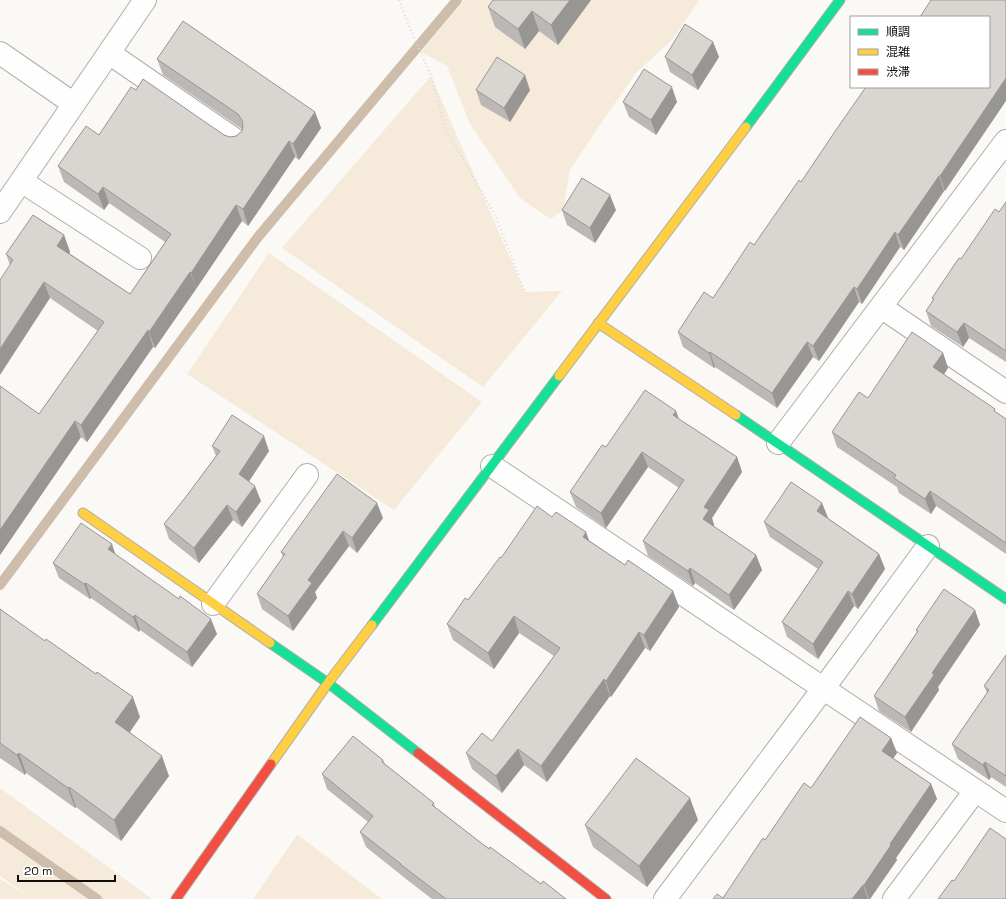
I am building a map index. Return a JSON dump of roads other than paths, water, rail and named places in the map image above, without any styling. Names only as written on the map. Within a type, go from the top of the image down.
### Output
[{"type":"street","points":[[0,212],[145,0]]},
{"type":"street","points":[[176,899],[328,683],[840,0]]},
{"type":"street","points":[[0,53],[74,104]]},
{"type":"street","points":[[109,53],[237,141]]},
{"type":"street","points":[[778,443],[1006,141]]},
{"type":"street","points":[[21,181],[140,258]]},
{"type":"street","points":[[881,307],[1006,392]]},
{"type":"street","points":[[598,323],[778,443],[1006,599]]},
{"type":"street","points":[[492,466],[1006,811]]},
{"type":"street","points":[[214,604],[307,475]]},
{"type":"street","points":[[83,513],[328,683],[606,899]]},
{"type":"street","points":[[665,899],[823,689],[928,546]]},
{"type":"street","points":[[894,899],[975,791]]},
{"type":"waterway","points":[[0,585],[258,237],[457,0]]},
{"type":"waterway","points":[[0,831],[97,899]]}]
